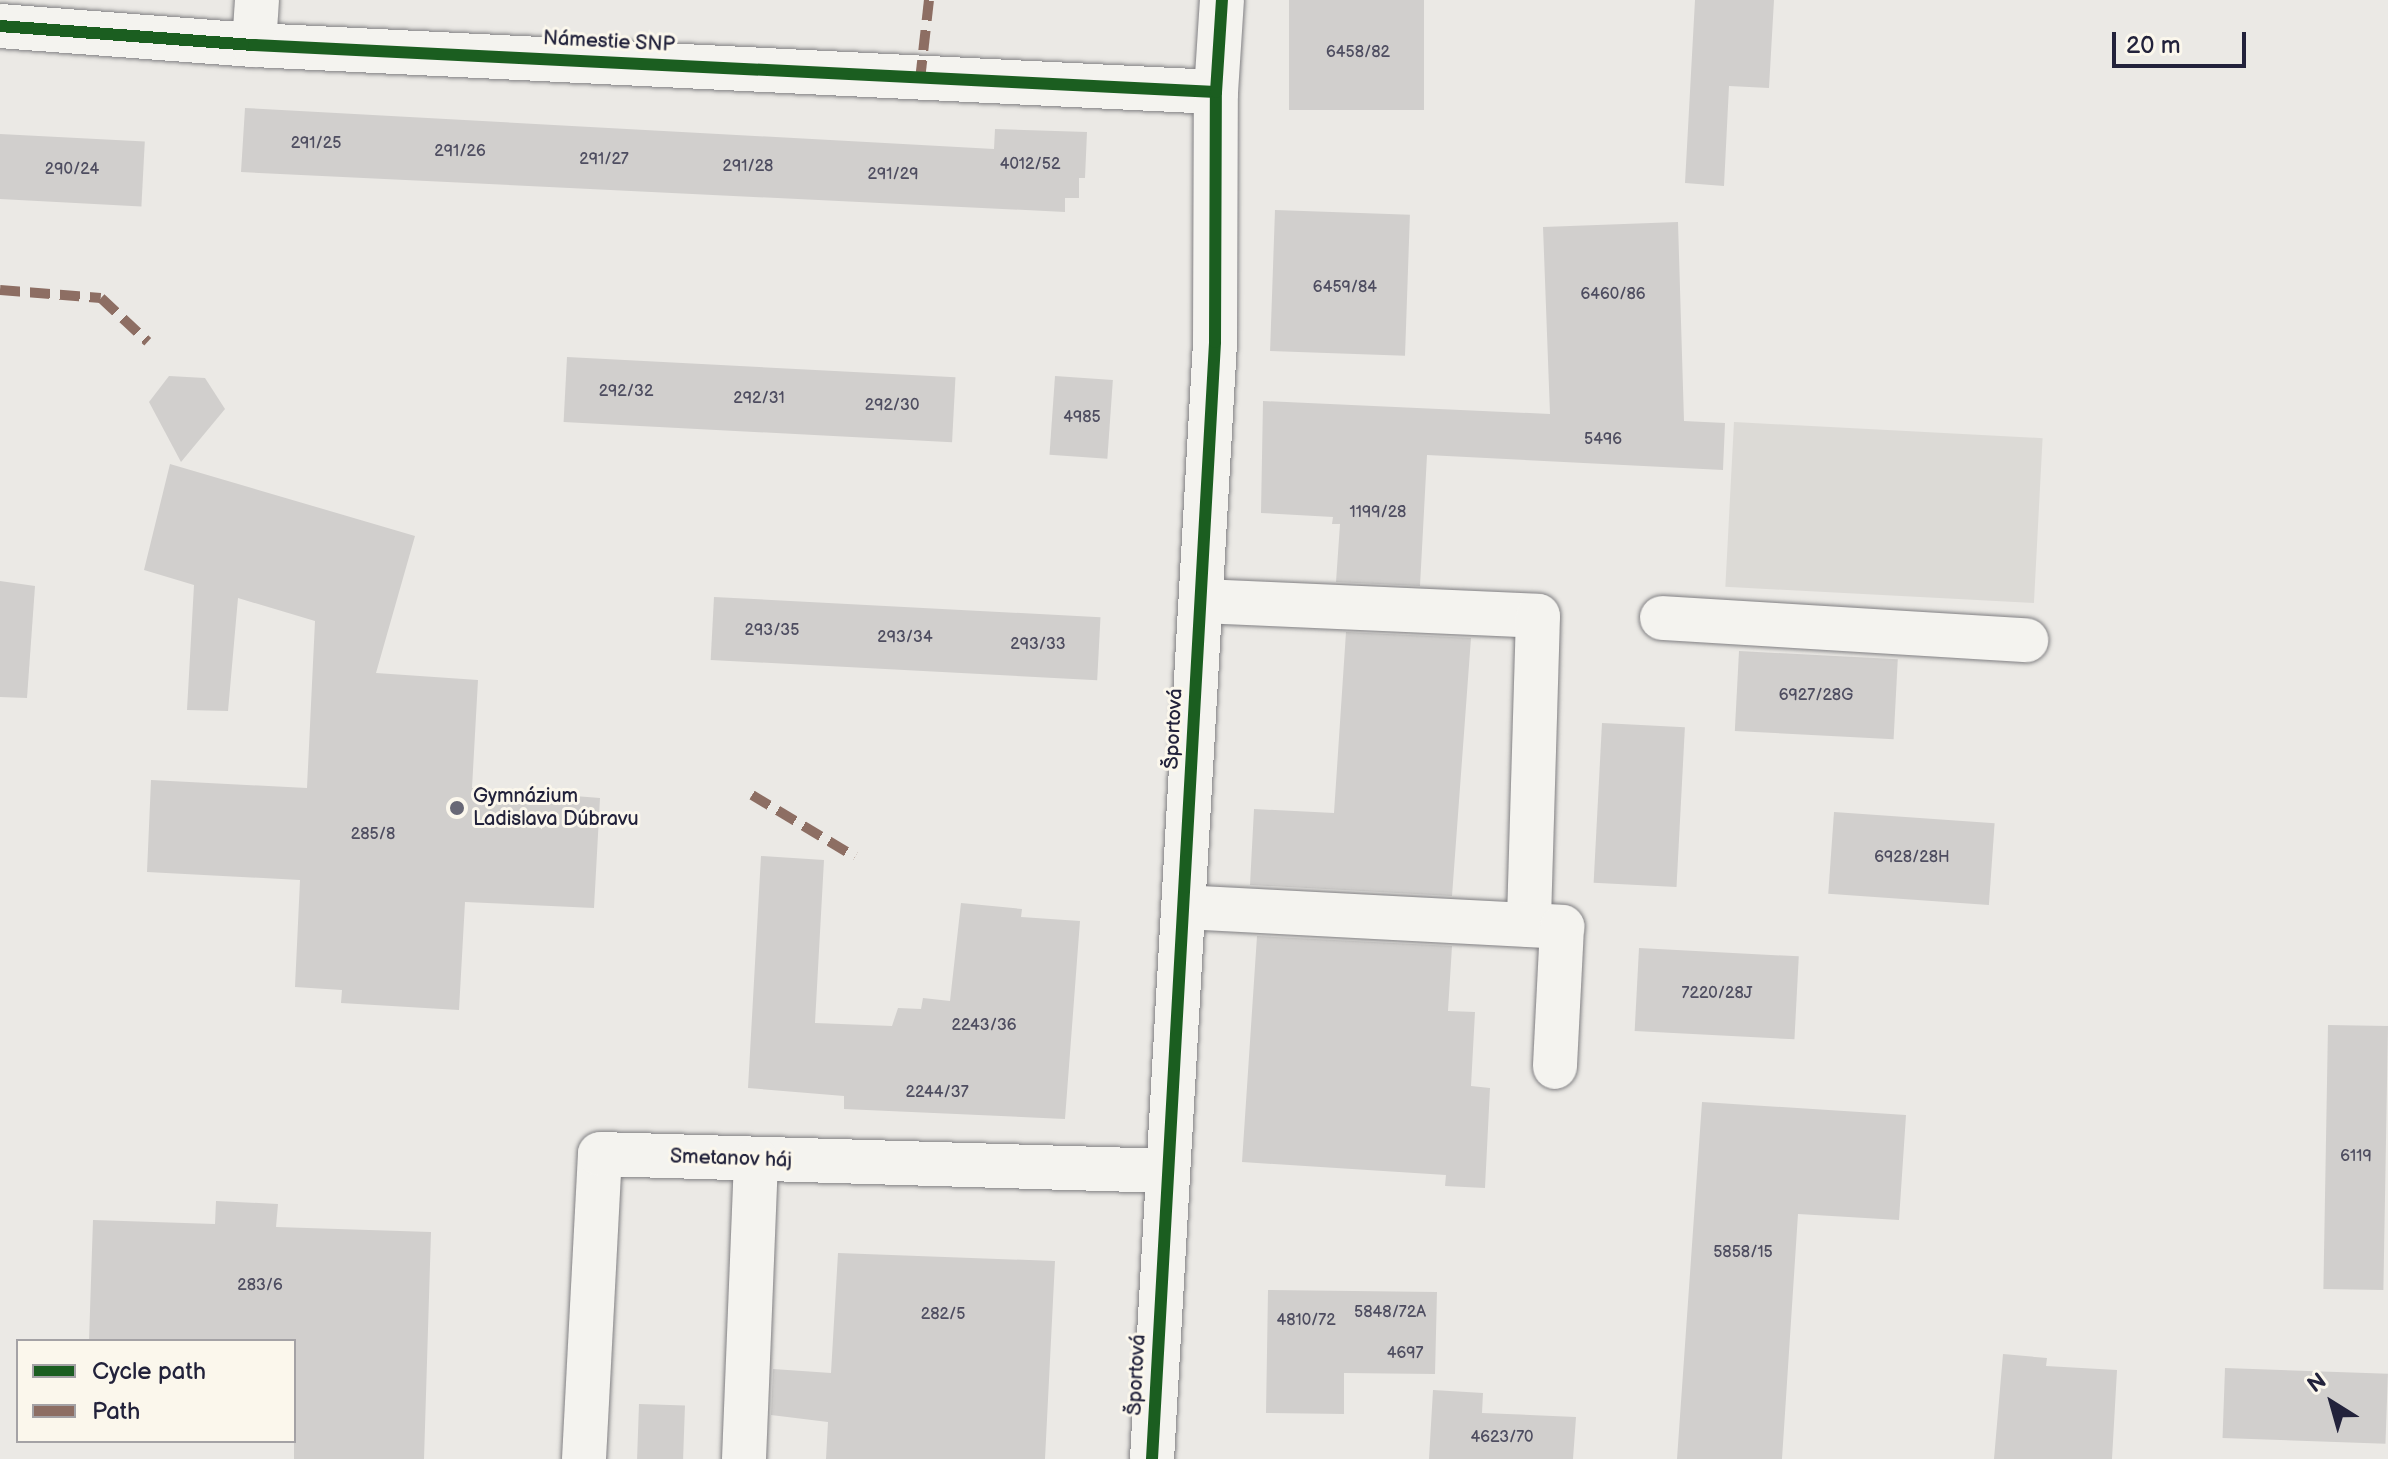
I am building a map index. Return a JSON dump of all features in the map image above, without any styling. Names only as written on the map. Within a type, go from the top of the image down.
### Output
[{"type":"street","points":[[254,45],[257,0]]},
{"type":"street","name":"Športová","points":[[1152,1459],[1215,342],[1216,92],[1222,0]]},
{"type":"street","name":"Námestie SNP","points":[[0,26],[254,45],[1216,92]]},
{"type":"street","points":[[1201,601],[1538,616],[1529,925]]},
{"type":"street","points":[[1662,618],[2026,640]]},
{"type":"street","points":[[1183,907],[1562,927],[1555,1067]]},
{"type":"street","name":"Smetanov háj","points":[[584,1459],[600,1154],[1168,1171]]},
{"type":"street","points":[[744,1459],[756,1160]]},
{"type":"shaded area","points":[[1734,422],[2043,438],[2034,603],[1725,587]]},
{"type":"building","points":[[1289,0],[1424,0],[1424,110],[1289,110]]},
{"type":"building","points":[[1695,0],[1774,0],[1769,88],[1729,86],[1724,186],[1685,183]]},
{"type":"building","points":[[245,108],[994,149],[995,129],[1087,132],[1085,178],[1079,178],[1079,198],[1065,198],[1065,212],[241,172]]},
{"type":"building","points":[[0,134],[145,142],[141,206],[0,199]]},
{"type":"building","points":[[1275,210],[1410,215],[1405,356],[1270,351]]},
{"type":"building","points":[[1678,222],[1684,421],[1725,423],[1723,470],[1427,455],[1420,586],[1336,582],[1340,524],[1332,524],[1333,517],[1261,513],[1263,401],[1550,414],[1543,227]]},
{"type":"building","points":[[567,357],[955,377],[952,442],[564,422]]},
{"type":"building","points":[[169,376],[205,378],[225,409],[181,462],[149,402]]},
{"type":"building","points":[[1055,376],[1113,380],[1107,459],[1049,455]]},
{"type":"building","points":[[170,464],[415,536],[376,673],[478,680],[472,788],[600,798],[594,908],[465,902],[459,1010],[341,1003],[342,990],[295,987],[300,880],[147,872],[151,780],[307,788],[315,621],[238,598],[228,711],[187,710],[194,585],[144,570]]},
{"type":"building","points":[[0,581],[35,586],[27,698],[0,697]]},
{"type":"building","points":[[714,597],[1100,617],[1097,680],[711,660]]},
{"type":"building","points":[[1346,632],[1471,638],[1452,896],[1250,885],[1254,809],[1334,813]]},
{"type":"building","points":[[1739,651],[1898,659],[1894,739],[1735,731]]},
{"type":"building","points":[[1602,723],[1685,727],[1677,887],[1594,883]]},
{"type":"building","points":[[1834,812],[1995,823],[1989,905],[1828,894]]},
{"type":"building","points":[[761,856],[824,860],[815,1023],[892,1026],[898,1008],[921,1009],[923,998],[950,1001],[961,903],[1022,909],[1021,917],[1080,921],[1065,1119],[844,1109],[844,1096],[748,1088]]},
{"type":"building","points":[[1257,936],[1452,946],[1448,1011],[1475,1012],[1471,1086],[1490,1088],[1485,1188],[1445,1186],[1446,1175],[1242,1162]]},
{"type":"building","points":[[1639,948],[1799,956],[1794,1039],[1635,1031]]},
{"type":"building","points":[[2328,1025],[2388,1026],[2383,1290],[2323,1289]]},
{"type":"building","points":[[1702,1102],[1906,1115],[1899,1220],[1798,1214],[1782,1459],[1677,1459]]},
{"type":"building","points":[[216,1201],[278,1204],[276,1227],[431,1232],[424,1459],[294,1459],[296,1339],[89,1339],[93,1220],[215,1224]]},
{"type":"building","points":[[838,1253],[1055,1261],[1045,1459],[826,1459],[828,1422],[771,1415],[773,1369],[831,1373]]},
{"type":"building","points":[[1268,1290],[1437,1292],[1435,1374],[1344,1373],[1344,1414],[1266,1413]]},
{"type":"building","points":[[2003,1354],[2047,1358],[2046,1366],[2117,1370],[2112,1459],[1994,1459]]},
{"type":"building","points":[[2225,1368],[2388,1374],[2385,1444],[2223,1438]]},
{"type":"building","points":[[1433,1390],[1483,1393],[1482,1413],[1576,1417],[1573,1459],[1429,1459]]},
{"type":"building","points":[[639,1404],[685,1406],[683,1459],[637,1459]]},
{"type":"marked path","points":[[920,80],[929,0]]},
{"type":"marked path","points":[[0,290],[101,298],[148,342]]},
{"type":"marked path","points":[[752,795],[855,857]]},
{"type":"cycle path","points":[[1152,1459],[1215,342],[1216,92],[1222,0]]},
{"type":"cycle path","points":[[0,26],[254,45],[1216,92]]},
{"type":"place","name":"Gymnázium Ladislava Dúbravu","points":[[457,808]]}]
